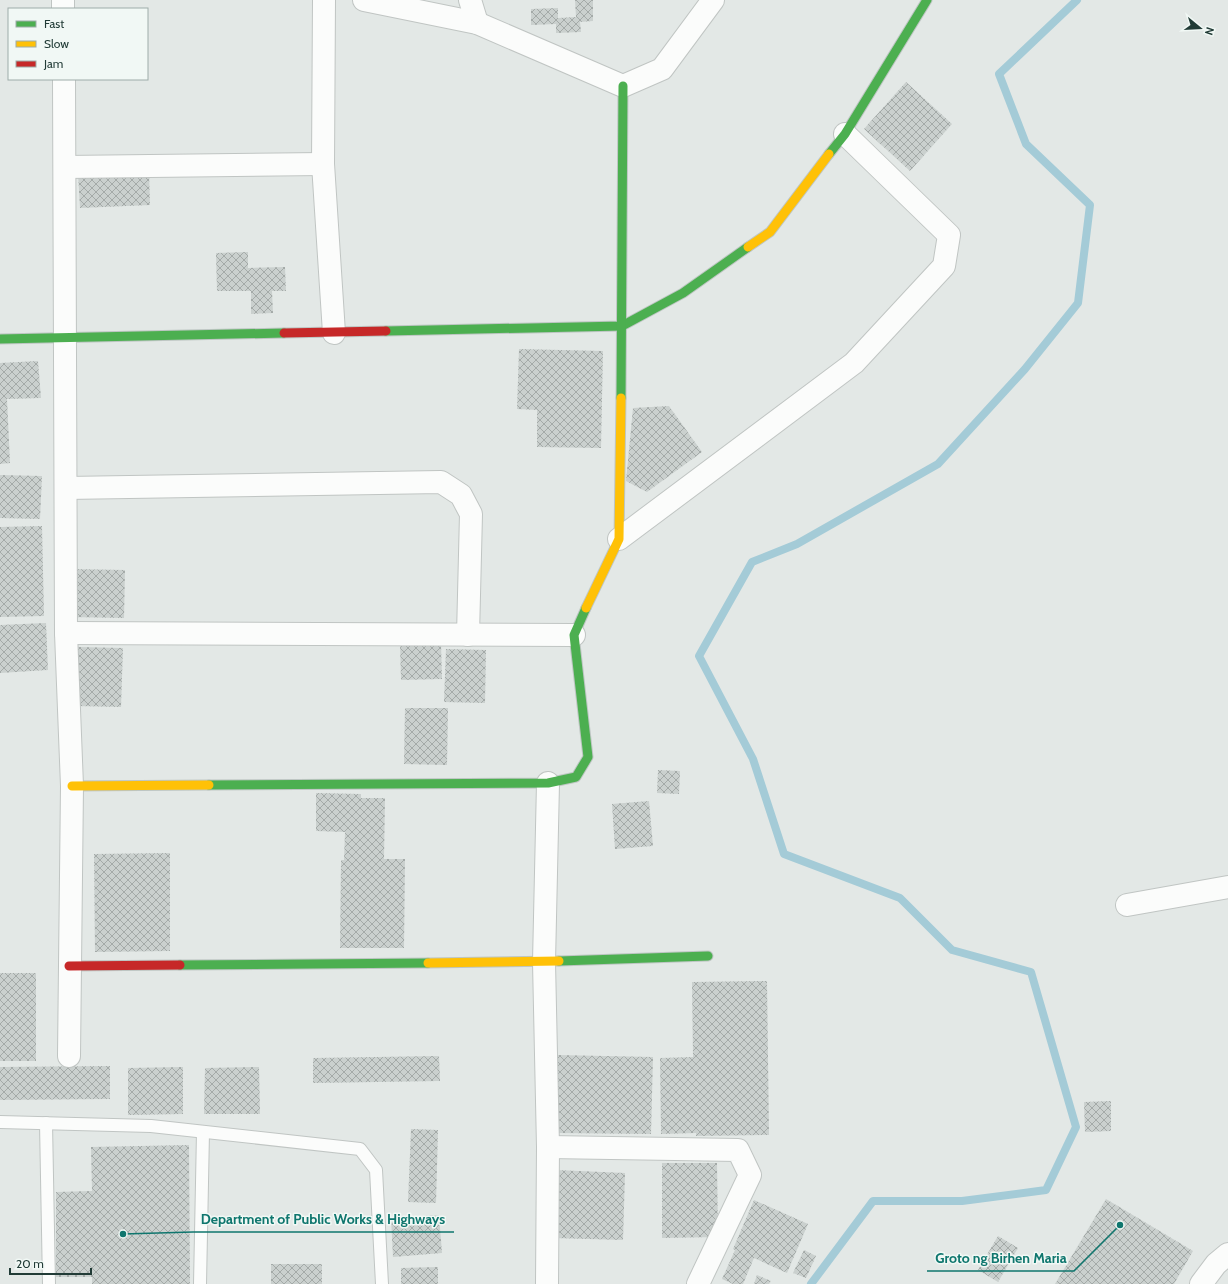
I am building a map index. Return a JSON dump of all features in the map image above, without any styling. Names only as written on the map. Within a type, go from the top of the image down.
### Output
[{"type":"street","points":[[324,0],[322,164],[334,333]]},
{"type":"street","points":[[364,0],[477,23],[623,86],[662,69],[713,0]]},
{"type":"street","points":[[470,0],[477,23]]},
{"type":"street","points":[[0,338],[334,333],[622,326],[683,294],[770,232],[845,134],[927,0]]},
{"type":"street","points":[[64,80],[66,633],[72,786],[69,1056]]},
{"type":"street","points":[[72,786],[548,783],[576,778],[588,757],[574,636],[580,620],[619,539],[623,86]]},
{"type":"street","points":[[619,539],[854,363],[944,266],[949,235],[845,134]]},
{"type":"street","points":[[65,167],[322,164]]},
{"type":"street","points":[[66,488],[441,482],[461,495],[471,514],[468,635]]},
{"type":"street","points":[[66,633],[574,636]]},
{"type":"street","points":[[547,1284],[548,1147],[544,962],[548,783]]},
{"type":"street","points":[[1127,905],[1228,887]]},
{"type":"street","points":[[69,966],[544,962],[708,956]]},
{"type":"street","points":[[548,1147],[738,1150],[750,1175],[698,1284]]},
{"type":"street","points":[[1201,1284],[1216,1264],[1228,1254]]},
{"type":"lane","points":[[0,1122],[151,1126],[360,1149],[376,1170],[382,1284]]},
{"type":"lane","points":[[46,1124],[49,1284]]},
{"type":"lane","points":[[200,1284],[203,1132]]},
{"type":"building","points":[[575,0],[593,0],[593,21],[580,22],[581,32],[556,33],[556,24],[531,25],[531,9],[558,8],[558,18],[576,17]]},
{"type":"building","points":[[906,82],[952,124],[910,171],[864,129]]},
{"type":"building","points":[[149,170],[150,205],[80,208],[78,173]]},
{"type":"building","points":[[248,252],[248,268],[285,267],[286,291],[272,291],[273,313],[251,314],[251,291],[217,291],[216,253]]},
{"type":"building","points":[[519,349],[603,351],[601,448],[537,447],[537,410],[517,409]]},
{"type":"building","points":[[38,361],[41,398],[7,399],[10,463],[0,464],[0,363]]},
{"type":"building","points":[[669,406],[702,452],[647,492],[626,481],[633,408]]},
{"type":"building","points":[[0,475],[42,476],[40,519],[0,518]]},
{"type":"building","points":[[42,526],[44,616],[0,617],[0,527]]},
{"type":"building","points":[[71,569],[125,570],[124,618],[70,617]]},
{"type":"building","points":[[46,623],[48,670],[0,673],[0,625]]},
{"type":"building","points":[[441,643],[442,679],[401,680],[400,644]]},
{"type":"building","points":[[78,647],[123,648],[121,707],[76,706]]},
{"type":"building","points":[[446,649],[486,650],[485,703],[444,702]]},
{"type":"building","points":[[405,708],[448,708],[447,765],[404,764]]},
{"type":"building","points":[[658,770],[680,771],[679,794],[657,793]]},
{"type":"building","points":[[316,793],[361,794],[361,798],[385,798],[384,859],[405,859],[404,948],[340,948],[341,860],[344,860],[345,832],[316,831]]},
{"type":"building","points":[[649,801],[653,846],[615,849],[612,804]]},
{"type":"building","points":[[170,853],[170,951],[95,952],[94,854]]},
{"type":"building","points":[[0,973],[36,973],[36,1061],[0,1061]]},
{"type":"building","points":[[767,981],[769,1135],[696,1136],[696,1133],[661,1134],[660,1058],[693,1057],[692,982]]},
{"type":"building","points":[[557,1055],[653,1057],[651,1134],[556,1133]]},
{"type":"building","points":[[439,1056],[440,1081],[313,1083],[313,1058]]},
{"type":"building","points":[[110,1066],[110,1099],[0,1100],[0,1067]]},
{"type":"building","points":[[183,1067],[183,1114],[128,1115],[128,1068]]},
{"type":"building","points":[[259,1067],[260,1114],[204,1114],[205,1068]]},
{"type":"building","points":[[1111,1101],[1111,1131],[1085,1132],[1084,1102]]},
{"type":"building","points":[[411,1129],[438,1130],[436,1203],[408,1202]]},
{"type":"building","points":[[189,1145],[190,1284],[92,1284],[92,1277],[56,1277],[56,1192],[92,1191],[91,1147]]},
{"type":"building","points":[[662,1163],[717,1163],[718,1237],[662,1238]]},
{"type":"building","points":[[556,1170],[625,1173],[623,1240],[553,1238]]},
{"type":"building","points":[[1106,1199],[1193,1251],[1174,1284],[1055,1284]]},
{"type":"building","points":[[754,1200],[808,1224],[787,1273],[754,1258],[743,1284],[733,1284],[722,1279]]},
{"type":"building","points":[[439,1215],[442,1253],[393,1257],[391,1218]]},
{"type":"building","points":[[998,1236],[1018,1248],[998,1282],[978,1270]]},
{"type":"building","points":[[804,1250],[816,1256],[806,1278],[793,1273]]},
{"type":"building","points":[[271,1264],[322,1264],[322,1284],[271,1284]]},
{"type":"building","points":[[438,1267],[438,1284],[401,1284],[401,1268]]},
{"type":"building","points":[[757,1275],[771,1281],[769,1284],[754,1284]]},
{"type":"waterway","points":[[811,1284],[873,1201],[962,1201],[1046,1190],[1076,1127],[1031,972],[952,950],[900,898],[784,854],[753,759],[699,656],[752,562],[797,544],[938,464],[1025,369],[1078,303],[1090,205],[1026,144],[999,74],[1077,0]]},
{"type":"traffic: fast","points":[[829,154],[845,134],[927,0]]},
{"type":"traffic: fast","points":[[621,398],[623,86]]},
{"type":"traffic: fast","points":[[386,331],[622,326],[683,293],[748,247]]},
{"type":"traffic: fast","points":[[0,339],[284,333]]},
{"type":"traffic: fast","points":[[209,785],[548,783],[576,777],[588,757],[574,635],[586,608]]},
{"type":"traffic: fast","points":[[559,961],[708,956]]},
{"type":"traffic: fast","points":[[180,965],[428,963]]},
{"type":"traffic: slow","points":[[748,247],[770,232],[829,154]]},
{"type":"traffic: slow","points":[[586,608],[619,539],[621,398]]},
{"type":"traffic: slow","points":[[72,786],[209,785]]},
{"type":"traffic: slow","points":[[428,963],[559,961]]},
{"type":"traffic: jam","points":[[284,333],[386,331]]},
{"type":"traffic: jam","points":[[69,966],[180,965]]},
{"type":"place","name":"Groto ng Birhen Maria","points":[[1120,1225]]},
{"type":"place","name":"Department of Public Works & Highways","points":[[123,1234]]}]
